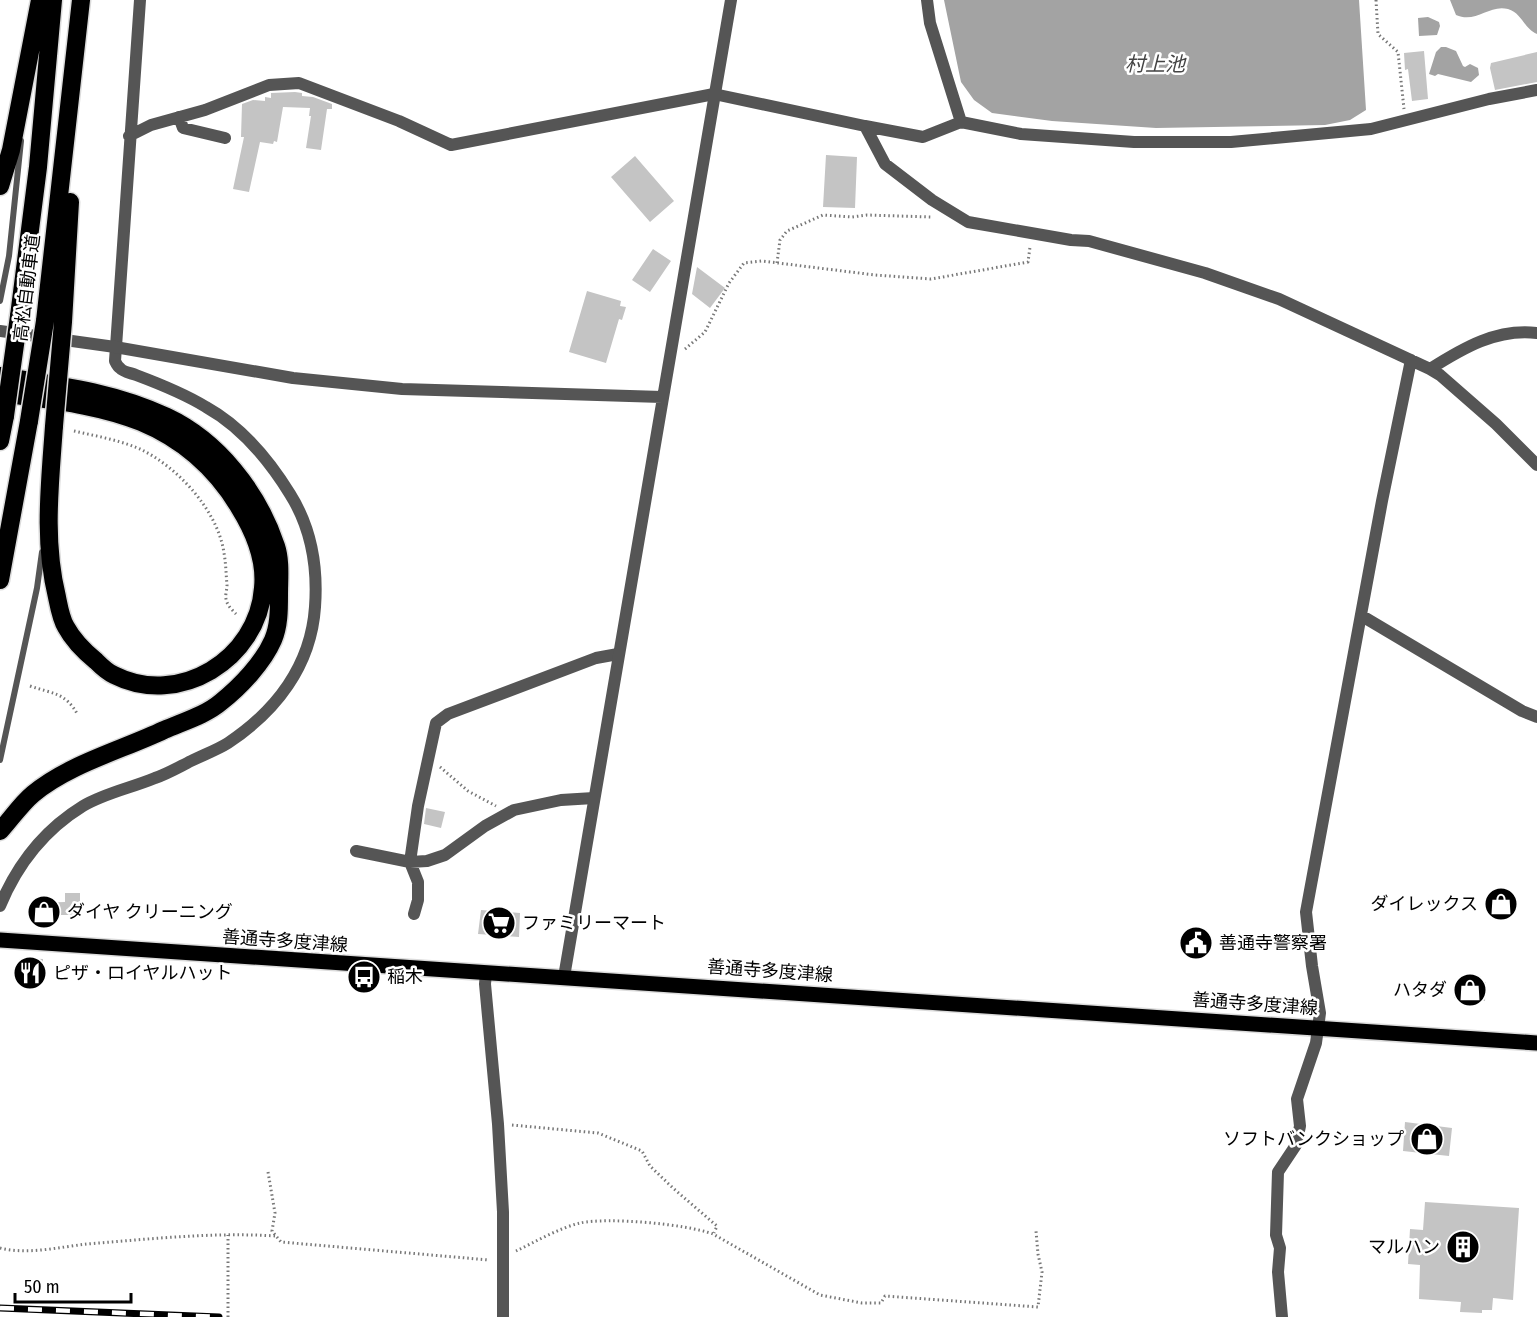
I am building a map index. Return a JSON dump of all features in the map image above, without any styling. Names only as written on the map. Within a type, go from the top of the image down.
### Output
[{"type":"highway","points":[[0,186],[11,150],[40,0]]},
{"type":"highway","name":"高松自動車道","points":[[0,441],[38,167],[53,0]]},
{"type":"highway","points":[[0,393],[89,406],[121,415],[159,431],[199,458],[227,488],[247,520],[260,551],[263,588],[260,610],[250,632],[237,651],[220,666],[202,676],[181,683],[138,682],[113,675],[86,653],[66,627],[51,572],[48,516],[54,426],[63,321],[81,0]]},
{"type":"highway","name":"高松自動車道","points":[[0,580],[45,321],[81,0]]},
{"type":"highway","points":[[0,376],[94,391],[149,409],[188,429],[210,446],[239,476],[250,492],[276,547],[279,570],[278,619],[273,640],[257,665],[219,704],[72,770],[33,794],[0,831]]},
{"type":"main road","name":"善通寺多度津線","points":[[0,940],[1537,1043]]},
{"type":"street","points":[[0,906],[11,879],[27,856],[56,826],[84,806],[112,792],[155,778],[227,743],[267,712],[290,684],[298,670],[307,652],[314,624],[316,570],[313,546],[306,524],[273,468],[232,424],[207,407],[120,369],[115,361],[140,0]]},
{"type":"street","points":[[564,977],[730,0]]},
{"type":"street","points":[[927,0],[930,23],[961,122]]},
{"type":"street","points":[[129,136],[151,125],[205,110],[269,85],[299,83],[399,121],[451,145],[714,94],[923,137],[961,122],[1032,135],[1134,142],[1231,142],[1371,129],[1489,99],[1537,90]]},
{"type":"street","points":[[179,117],[183,129],[225,138]]},
{"type":"street","points":[[865,126],[885,164],[932,200],[968,222],[1071,240],[1089,241],[1205,273],[1279,299],[1440,375],[1496,424],[1537,465]]},
{"type":"street","points":[[0,331],[116,347],[293,378],[402,389],[662,397]]},
{"type":"street","points":[[1430,369],[1462,348],[1500,334],[1537,333]]},
{"type":"street","points":[[1281,1317],[1278,1272],[1280,1248],[1276,1235],[1278,1172],[1296,1145],[1300,1126],[1297,1099],[1316,1043],[1320,1013],[1306,912],[1382,501],[1411,360]]},
{"type":"street","points":[[1362,616],[1512,705],[1537,717]]},
{"type":"street","points":[[414,914],[418,900],[418,882],[410,862],[418,806],[436,723],[448,714],[596,658],[618,654]]},
{"type":"street","points":[[356,851],[410,862],[427,861],[445,855],[485,826],[511,812],[561,800],[594,798]]},
{"type":"street","points":[[486,974],[498,1124],[503,1317]]},
{"type":"lane","points":[[0,301],[9,256],[37,22]]},
{"type":"lane","points":[[0,760],[37,588],[48,516]]},
{"type":"path","points":[[1376,0],[1378,34],[1398,52],[1405,121]]},
{"type":"path","points":[[777,263],[780,240],[787,231],[823,215],[960,217]]},
{"type":"path","points":[[669,354],[684,350],[705,332],[729,283],[744,263],[762,261],[875,275],[931,279],[1028,262],[1031,233]]},
{"type":"path","points":[[74,431],[113,439],[141,450],[162,463],[189,485],[209,513],[224,551],[227,588],[225,599],[236,614]]},
{"type":"path","points":[[30,687],[59,694],[71,704],[78,715]]},
{"type":"path","points":[[429,757],[468,791],[511,812]]},
{"type":"path","points":[[498,1124],[598,1133],[642,1151],[650,1166],[717,1226],[713,1234]]},
{"type":"path","points":[[268,1172],[275,1213],[272,1231],[281,1242],[503,1257],[578,1223],[594,1221],[639,1223],[704,1230],[820,1295],[838,1300],[881,1303],[885,1296],[1038,1307],[1042,1290],[1042,1272],[1036,1231]]},
{"type":"path","points":[[0,1248],[35,1250],[228,1234],[276,1236]]},
{"type":"path","points":[[228,1234],[228,1317]]},
{"type":"water","name":"村上池","points":[[944,0],[1359,0],[1366,110],[1350,120],[1325,125],[1156,128],[1052,121],[992,113],[974,100],[961,82]]},
{"type":"water","points":[[1450,0],[1537,0],[1537,34],[1529,29],[1517,14],[1508,9],[1495,9],[1476,16],[1463,17],[1456,15]]},
{"type":"water","points":[[1428,17],[1439,22],[1437,35],[1419,36],[1418,18]]},
{"type":"water","points":[[1441,47],[1456,51],[1463,66],[1470,64],[1478,68],[1479,75],[1471,82],[1429,74],[1436,52]]},
{"type":"building","points":[[1424,51],[1428,99],[1412,101],[1408,69],[1405,70],[1404,53]]},
{"type":"building","points":[[1537,52],[1537,82],[1495,90],[1491,63]]},
{"type":"building","points":[[295,92],[332,104],[332,109],[327,109],[321,150],[306,148],[310,108],[283,107],[277,142],[274,141],[273,144],[260,142],[249,192],[233,189],[244,137],[241,137],[242,104],[253,100],[265,101],[265,97],[271,98],[271,93]]},
{"type":"building","points":[[826,155],[857,157],[855,208],[823,207]]},
{"type":"building","points":[[635,156],[674,201],[650,222],[611,177]]},
{"type":"building","points":[[653,249],[671,261],[650,292],[632,280]]},
{"type":"building","points":[[697,267],[725,288],[710,308],[692,294]]},
{"type":"building","points":[[587,291],[621,301],[620,306],[626,307],[622,320],[619,319],[606,363],[569,352]]},
{"type":"building","points":[[426,808],[445,812],[441,828],[424,824]]},
{"type":"building","points":[[65,893],[80,893],[80,915],[32,915],[32,903],[65,902]]},
{"type":"building","name":"ファミリーマート","points":[[481,910],[520,913],[519,937],[478,934]]},
{"type":"building","points":[[22,958],[43,959],[42,984],[20,983]]},
{"type":"building","name":"ハタダ","points":[[1456,980],[1486,982],[1485,1001],[1454,998]]},
{"type":"building","name":"ソフトバンクショップ","points":[[1405,1122],[1452,1128],[1449,1156],[1403,1151]]},
{"type":"building","name":"マルハン","points":[[1425,1202],[1519,1208],[1513,1300],[1493,1298],[1492,1310],[1482,1310],[1482,1313],[1460,1312],[1461,1302],[1419,1299],[1420,1265],[1408,1264],[1410,1229],[1423,1230]]},
{"type":"railway","points":[[0,1308],[219,1317]]},
{"type":"place","name":"ダイレックス","points":[[1501,904]]},
{"type":"place","name":"ダイヤ クリーニング","points":[[44,912]]},
{"type":"place","name":"ファミリーマート","points":[[499,923]]},
{"type":"place","name":"善通寺警察署","points":[[1196,943]]},
{"type":"place","name":"ピザ・ロイヤルハット","points":[[30,973]]},
{"type":"place","name":"稲木","points":[[364,977]]},
{"type":"place","name":"ハタダ","points":[[1470,990]]},
{"type":"place","name":"ソフトバンクショップ","points":[[1427,1139]]},
{"type":"place","name":"マルハン","points":[[1463,1247]]}]
